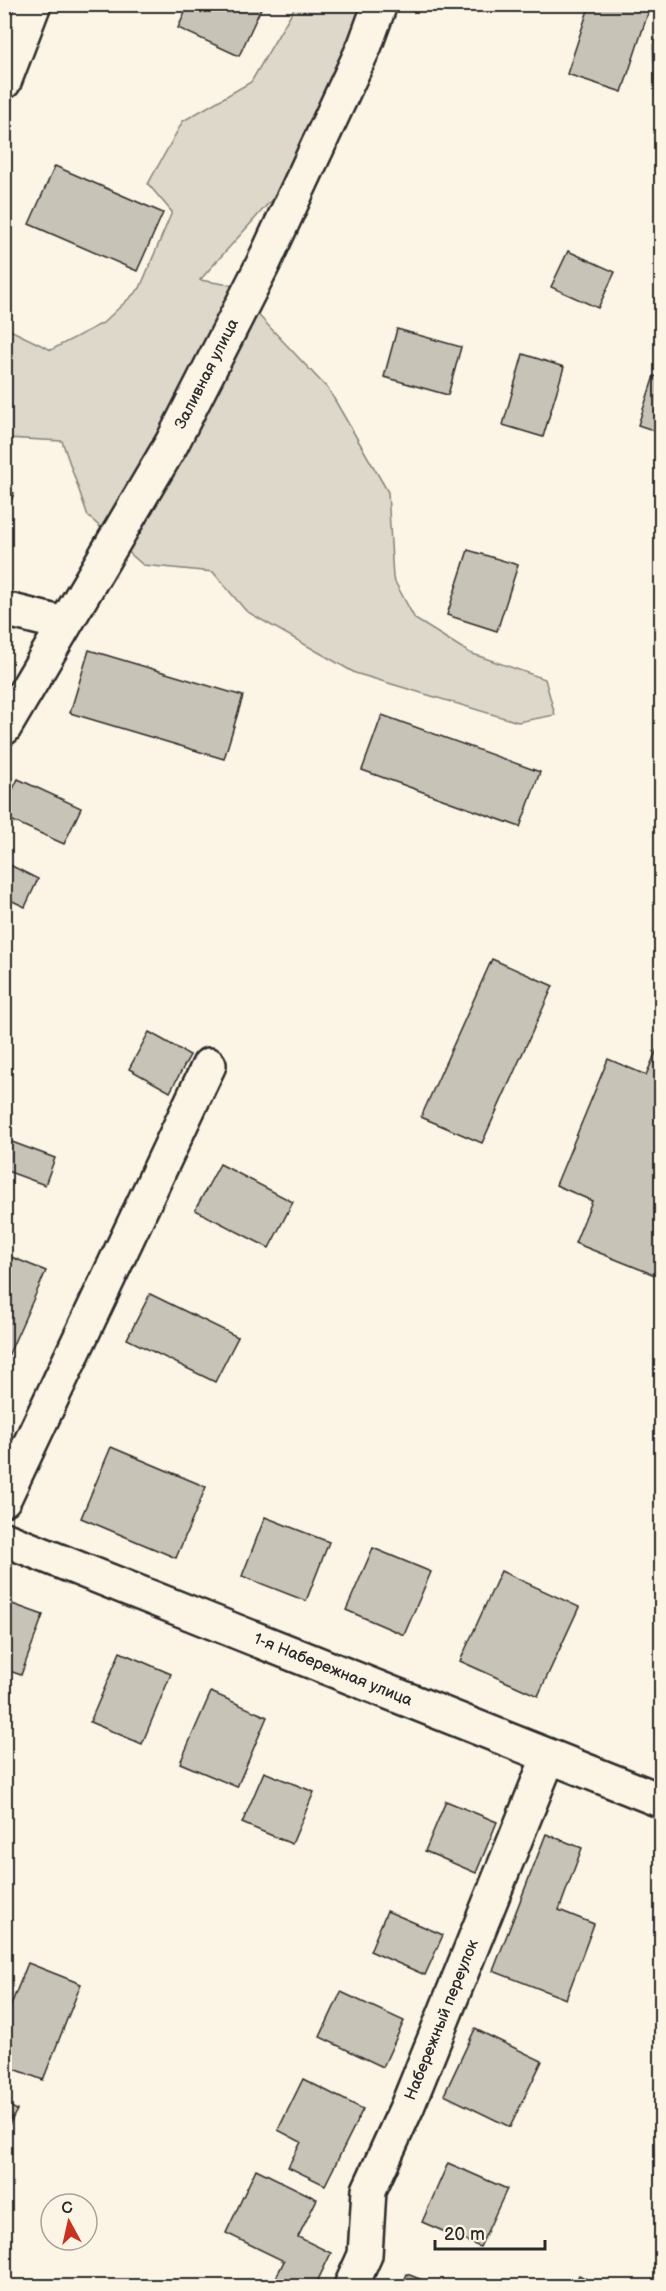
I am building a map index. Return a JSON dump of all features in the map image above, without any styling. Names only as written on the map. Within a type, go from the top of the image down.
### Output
[{"type":"street","points":[[4,82],[34,4]]},
{"type":"street","name":"Заливная улица","points":[[4,728],[172,443],[263,264],[364,45],[380,4]]},
{"type":"street","points":[[4,609],[64,624]]},
{"type":"street","points":[[4,1499],[209,1065]]},
{"type":"street","name":"1-я Набережная улица","points":[[4,1539],[662,1801]]},
{"type":"street","name":"Набережный переулок","points":[[351,2286],[365,2255],[369,2190],[407,2107],[549,1756]]},
{"type":"shaded area","points":[[296,5],[376,5],[318,148],[200,280],[230,285],[329,390],[388,492],[393,578],[415,619],[470,653],[545,679],[555,715],[518,722],[355,673],[246,611],[213,572],[143,565],[88,516],[62,441],[5,438],[4,327],[51,350],[103,323],[140,288],[172,212],[148,184],[183,121],[251,82]]},
{"type":"shaded area","points":[[661,22],[662,119],[656,109],[653,45]]},
{"type":"building","points":[[4,4],[20,4],[13,23],[4,19]]},
{"type":"building","points":[[189,4],[263,4],[239,56],[178,28]]},
{"type":"building","points":[[590,4],[651,4],[622,92],[567,74]]},
{"type":"building","points":[[55,166],[163,213],[137,271],[29,224]]},
{"type":"building","points":[[568,251],[615,272],[598,308],[551,287]]},
{"type":"building","points":[[397,329],[461,347],[448,395],[384,377]]},
{"type":"building","points":[[523,354],[564,367],[543,437],[503,425]]},
{"type":"building","points":[[654,376],[662,378],[662,433],[638,425]]},
{"type":"building","points":[[4,490],[14,493],[4,522]]},
{"type":"building","points":[[468,550],[518,565],[497,631],[447,615]]},
{"type":"building","points":[[89,650],[243,696],[224,759],[70,713]]},
{"type":"building","points":[[382,715],[540,772],[520,827],[362,770]]},
{"type":"building","points":[[18,779],[81,808],[64,844],[4,817],[4,807]]},
{"type":"building","points":[[4,862],[38,879],[25,907],[4,897]]},
{"type":"building","points":[[492,959],[553,986],[482,1143],[421,1117]]},
{"type":"building","points":[[149,1032],[190,1055],[170,1092],[129,1069]]},
{"type":"building","points":[[662,1038],[662,1278],[575,1243],[592,1201],[556,1185],[608,1059],[646,1075]]},
{"type":"building","points":[[4,1139],[55,1158],[45,1185],[4,1170]]},
{"type":"building","points":[[220,1164],[293,1202],[269,1248],[195,1210]]},
{"type":"building","points":[[4,1254],[46,1271],[4,1365]]},
{"type":"building","points":[[150,1294],[238,1337],[215,1382],[127,1339]]},
{"type":"building","points":[[111,1447],[206,1487],[176,1558],[81,1518]]},
{"type":"building","points":[[265,1517],[329,1542],[306,1601],[242,1576]]},
{"type":"building","points":[[373,1548],[431,1572],[404,1635],[346,1610]]},
{"type":"building","points":[[501,1571],[579,1607],[538,1696],[460,1661]]},
{"type":"building","points":[[4,1601],[43,1615],[21,1675],[4,1669]]},
{"type":"building","points":[[120,1652],[171,1674],[142,1744],[90,1722]]},
{"type":"building","points":[[211,1692],[267,1717],[237,1787],[180,1763]]},
{"type":"building","points":[[264,1772],[314,1792],[292,1844],[242,1823]]},
{"type":"building","points":[[446,1801],[497,1822],[476,1873],[425,1851]]},
{"type":"building","points":[[546,1834],[582,1848],[559,1910],[594,1924],[566,1999],[493,1971]]},
{"type":"building","points":[[387,1911],[443,1935],[425,1975],[370,1951]]},
{"type":"building","points":[[28,1963],[81,1984],[43,2080],[4,2065],[4,2022]]},
{"type":"building","points":[[341,1992],[404,2021],[383,2067],[320,2037]]},
{"type":"building","points":[[475,2029],[542,2061],[510,2127],[444,2095]]},
{"type":"building","points":[[303,2079],[363,2109],[325,2185],[288,2167],[301,2142],[278,2130]]},
{"type":"building","points":[[4,2103],[17,2110],[4,2134]]},
{"type":"building","points":[[448,2163],[507,2189],[480,2247],[422,2222]]},
{"type":"building","points":[[256,2169],[317,2199],[298,2237],[331,2253],[315,2286],[277,2286],[273,2284],[284,2261],[226,2233]]},
{"type":"building","points":[[407,2274],[438,2286],[402,2286]]},
{"type":"building","points":[[579,2275],[599,2286],[573,2286]]}]
